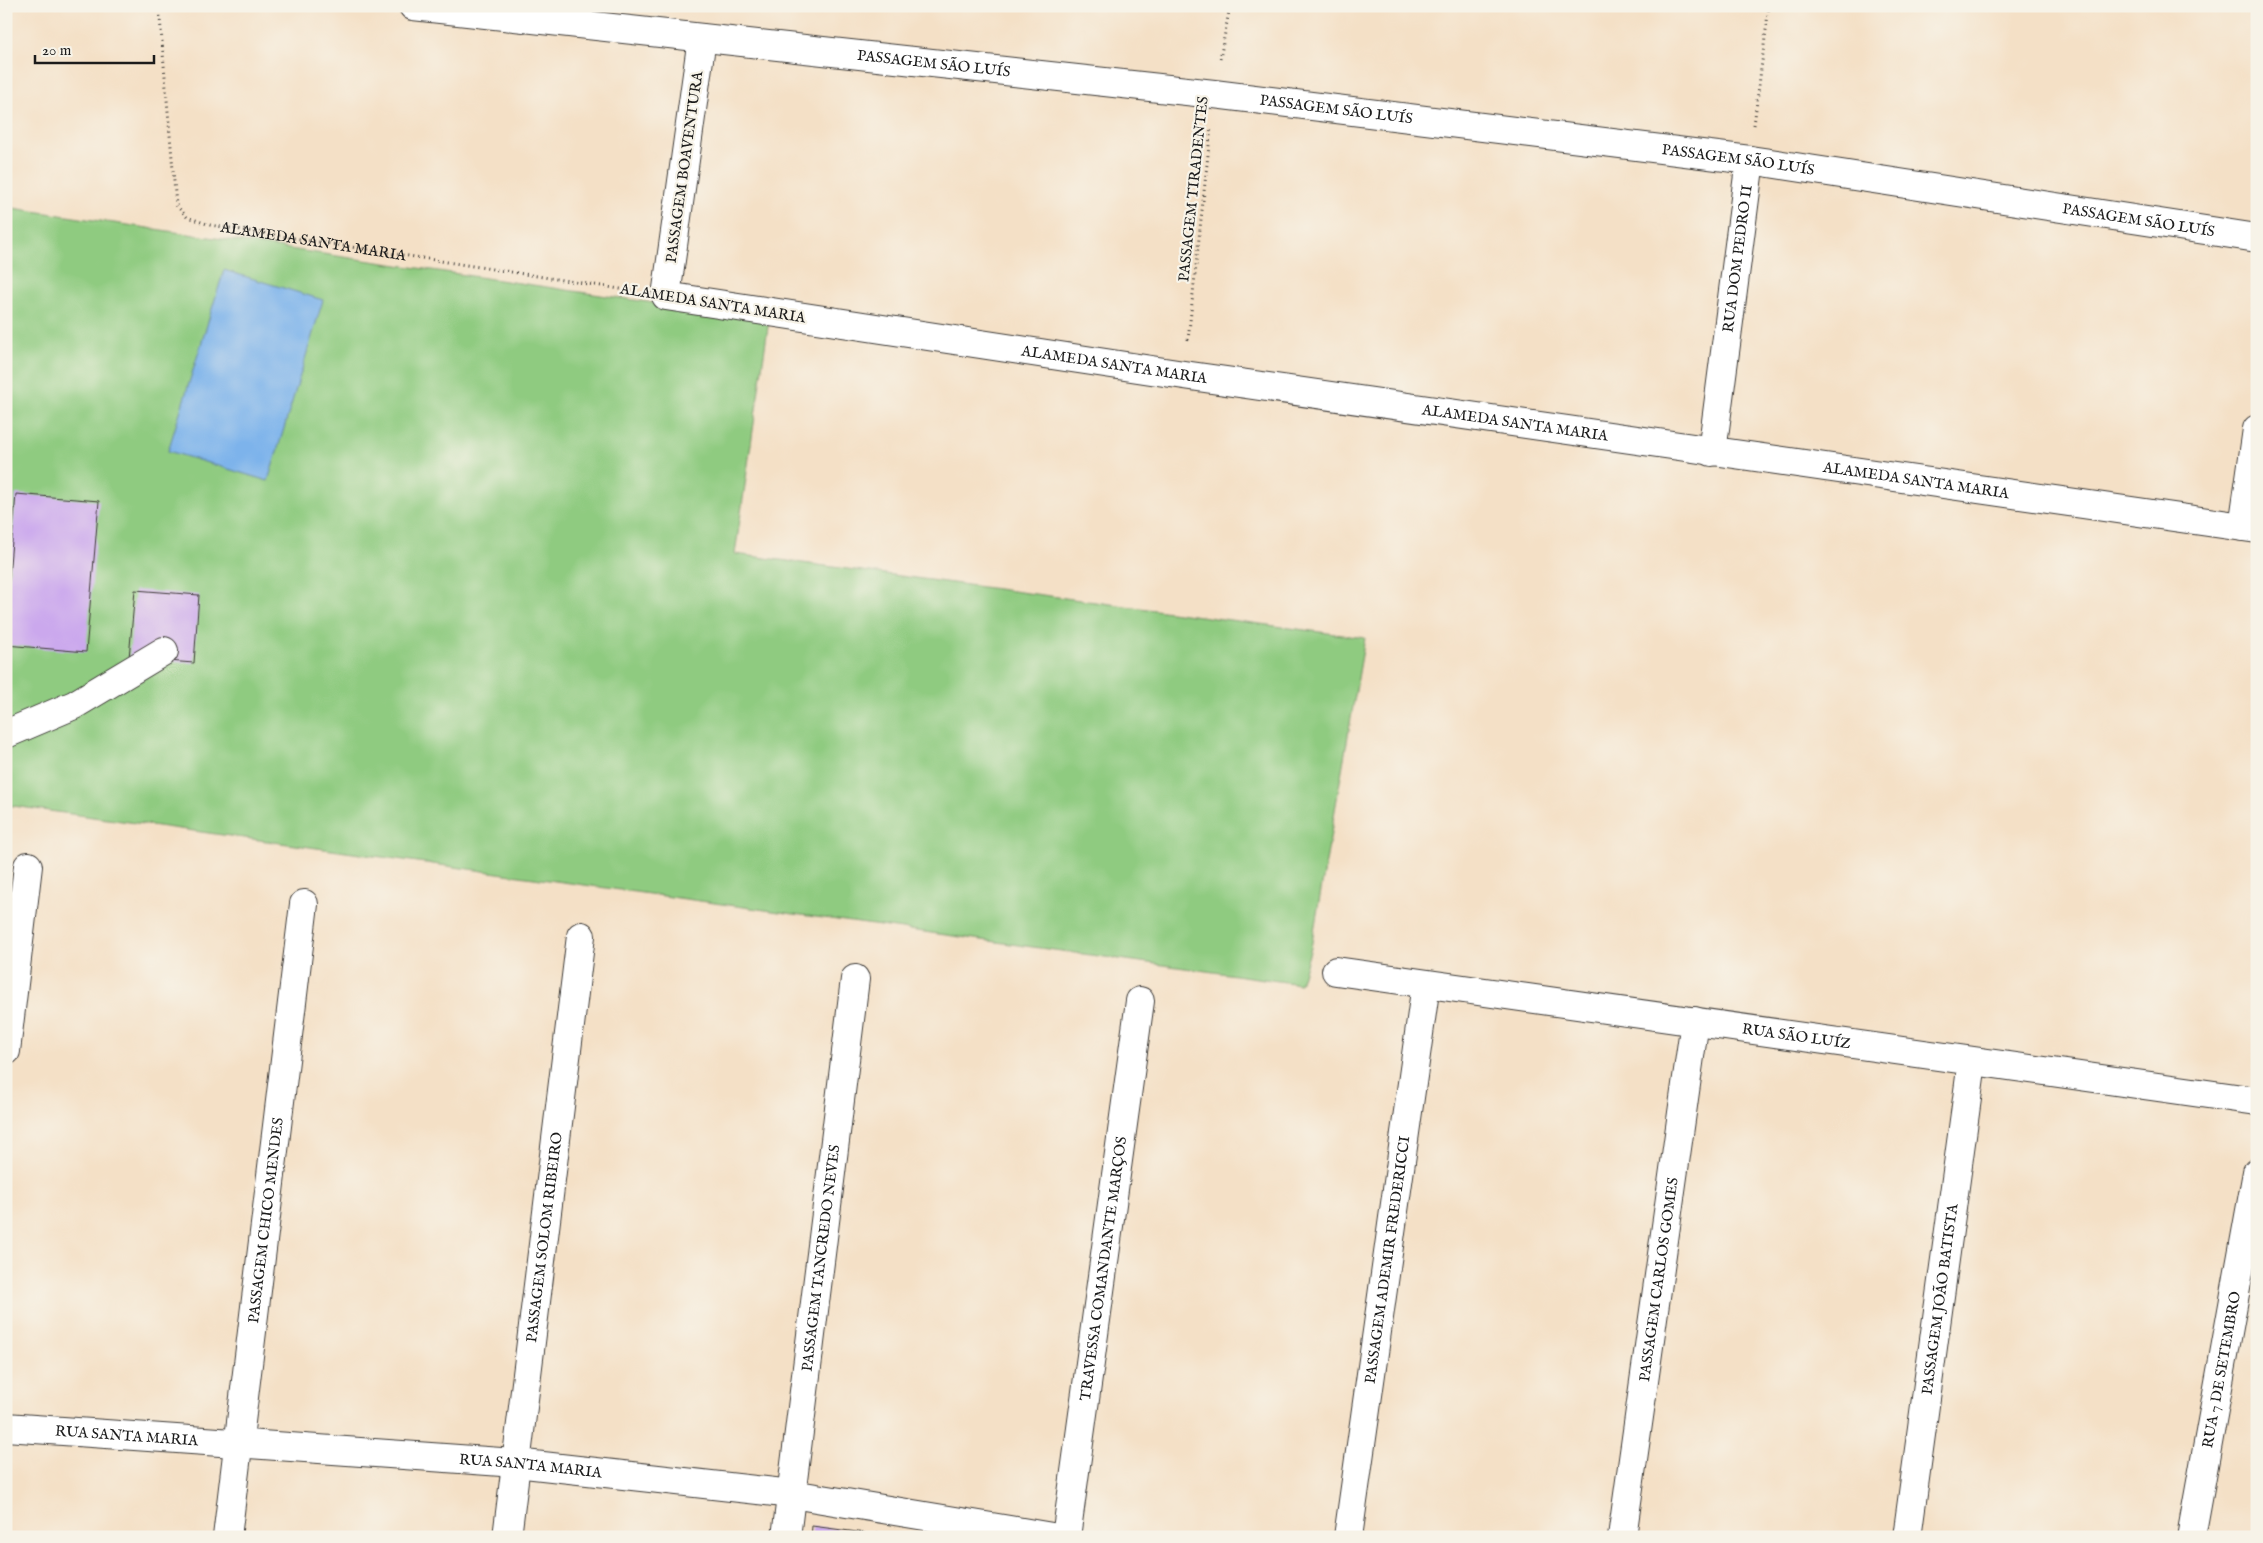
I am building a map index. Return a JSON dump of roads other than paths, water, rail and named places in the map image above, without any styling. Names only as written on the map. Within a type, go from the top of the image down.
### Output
[{"type":"street","name":"PASSAGEM SÃO LUÍS","points":[[412,6],[1214,94],[1750,160],[2257,238]]},
{"type":"street","name":"PASSAGEM BOAVENTURA","points":[[666,296],[702,38]]},
{"type":"street","name":"RUA DOM PEDRO II","points":[[1712,452],[1750,160]]},
{"type":"street","name":"ALAMEDA SANTA MARIA","points":[[666,296],[1184,375],[2250,528]]},
{"type":"street","points":[[2250,528],[2257,429]]},
{"type":"street","points":[[6,734],[74,705],[164,651]]},
{"type":"street","points":[[6,1051],[28,866]]},
{"type":"street","name":"PASSAGEM CHICO MENDES","points":[[227,1537],[304,904]]},
{"type":"street","name":"PASSAGEM SOLOM RIBEIRO","points":[[507,1537],[581,936]]},
{"type":"street","name":"RUA SÃO LUÍZ","points":[[1336,971],[2257,1101]]},
{"type":"street","name":"PASSAGEM TANCREDO NEVES","points":[[786,1537],[854,980]]},
{"type":"street","name":"PASSAGEM ADEMIR FREDERICCI","points":[[1348,1537],[1426,984]]},
{"type":"street","name":"TRAVESSA COMANDANTE MARÇOS","points":[[1066,1537],[1140,1001]]},
{"type":"street","name":"PASSAGEM CARLOS GOMES","points":[[1622,1537],[1695,1021]]},
{"type":"street","name":"PASSAGEM JOÃO BATISTA","points":[[1907,1537],[1972,1062]]},
{"type":"street","name":"RUA 7 DE SETEMBRO","points":[[2191,1537],[2257,1172]]},
{"type":"street","name":"RUA SANTA MARIA","points":[[6,1428],[516,1463],[792,1494],[1052,1537]]},
{"type":"water","points":[[224,270],[323,300],[268,481],[168,451]]}]
